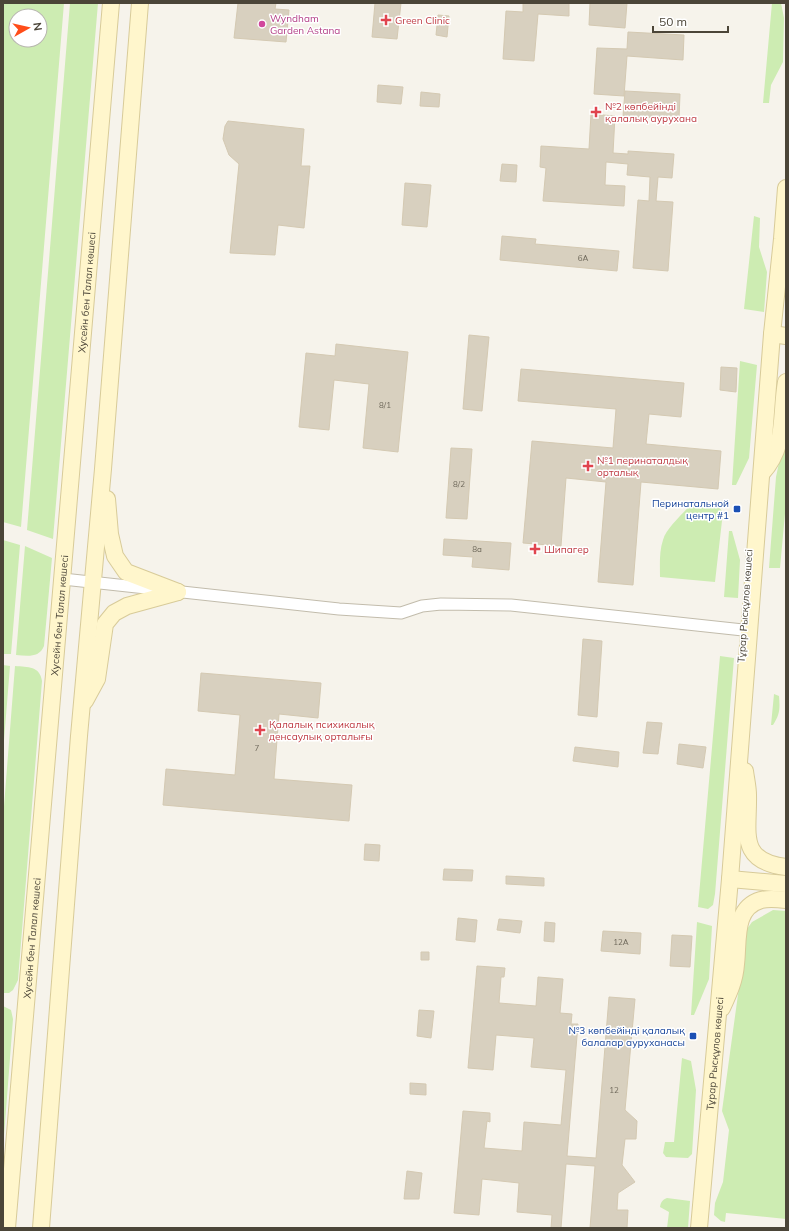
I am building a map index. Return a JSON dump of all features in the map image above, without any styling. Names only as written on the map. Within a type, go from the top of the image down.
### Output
[{"type":"street","name":"Хусейн бен Талал көшесі","points":[[7,1228],[111,3]]},
{"type":"street","points":[[41,1228],[81,709],[103,469],[140,3]]},
{"type":"street","name":"Тұрар Рысқұлов көшесі","points":[[699,1228],[730,879],[761,474],[779,335],[786,188]]},
{"type":"street","name":"Тұрар Рысқұлов көшесі","points":[[730,879],[727,860],[764,357],[779,335]]},
{"type":"street","points":[[761,474],[770,464],[777,449],[783,422],[786,382]]},
{"type":"street","points":[[103,469],[110,534],[115,556],[126,572],[178,592]]},
{"type":"street","points":[[62,579],[332,608],[401,613],[422,606],[441,604],[511,605],[743,630]]},
{"type":"street","points":[[81,709],[97,679],[105,624],[114,613],[127,606],[178,592]]},
{"type":"street","points":[[740,754],[745,772],[748,794],[748,843],[752,851],[762,861],[776,866],[786,867]]},
{"type":"street","points":[[730,879],[786,884]]},
{"type":"street","points":[[717,1020],[733,984],[739,924],[744,913],[750,905],[761,900],[786,900]]},
{"type":"green space","points":[[3,3],[64,3],[21,527],[3,522]]},
{"type":"green space","points":[[70,3],[98,3],[53,539],[27,530]]},
{"type":"green space","points":[[772,3],[781,3],[784,18],[783,62],[771,85],[769,103],[763,103]]},
{"type":"green space","points":[[754,216],[760,218],[759,247],[767,272],[764,312],[744,309]]},
{"type":"green space","points":[[740,361],[757,365],[749,458],[736,485],[732,485]]},
{"type":"green space","points":[[786,429],[786,503],[780,568],[769,568],[776,477]]},
{"type":"green space","points":[[692,503],[718,506],[723,512],[715,582],[660,577],[660,554],[665,535],[671,526]]},
{"type":"green space","points":[[729,531],[732,531],[740,560],[738,598],[724,597]]},
{"type":"green space","points":[[3,540],[20,545],[11,654],[3,654]]},
{"type":"green space","points":[[25,546],[52,558],[44,646],[39,653],[29,656],[16,655]]},
{"type":"green space","points":[[720,656],[734,658],[715,894],[713,905],[708,909],[698,907]]},
{"type":"green space","points":[[3,665],[10,666],[3,753]]},
{"type":"green space","points":[[15,666],[33,668],[39,672],[42,681],[18,980],[13,990],[9,993],[3,993],[3,819]]},
{"type":"green space","points":[[774,694],[779,696],[779,708],[777,718],[773,725],[771,725]]},
{"type":"green space","points":[[773,910],[786,911],[786,1219],[726,1213],[725,1222],[721,1221],[714,1215],[715,1203],[723,1182],[729,1130],[722,1111],[747,929],[752,922]]},
{"type":"green space","points":[[697,922],[712,926],[709,979],[694,1015],[691,1015]]},
{"type":"green space","points":[[3,1006],[11,1010],[13,1019],[3,1149]]},
{"type":"green space","points":[[682,1058],[691,1061],[696,1090],[692,1154],[688,1158],[666,1157],[663,1153],[665,1142],[674,1142]]},
{"type":"green space","points":[[667,1198],[690,1201],[688,1228],[667,1228],[669,1212],[660,1207],[662,1201]]},
{"type":"building","name":"Wyndham Garden Astana","points":[[238,3],[276,3],[275,9],[289,10],[286,42],[234,38]]},
{"type":"building","name":"Green Clinic","points":[[375,3],[401,3],[397,39],[372,37]]},
{"type":"building","points":[[523,3],[569,3],[569,16],[538,14],[534,61],[503,59],[506,11],[523,12]]},
{"type":"building","points":[[590,3],[627,3],[625,28],[589,25]]},
{"type":"building","points":[[438,15],[449,16],[447,37],[436,35]]},
{"type":"building","points":[[628,32],[684,35],[683,60],[627,56],[624,96],[594,94],[597,48],[627,49]]},
{"type":"building","points":[[378,85],[403,87],[401,104],[377,102]]},
{"type":"building","points":[[625,91],[680,94],[679,119],[623,116]]},
{"type":"building","points":[[421,92],[440,94],[439,107],[420,106]]},
{"type":"building","points":[[591,114],[615,116],[613,153],[628,154],[628,151],[674,154],[672,178],[658,177],[656,201],[673,202],[668,271],[633,268],[638,200],[649,201],[650,177],[627,175],[628,164],[606,162],[605,185],[625,186],[624,206],[543,201],[546,168],[540,167],[541,146],[589,149]]},
{"type":"building","points":[[228,121],[304,129],[301,166],[310,166],[304,228],[278,225],[275,255],[230,253],[239,164],[229,155],[223,139],[225,126]]},
{"type":"building","points":[[502,164],[517,165],[516,182],[500,181]]},
{"type":"building","points":[[405,183],[431,185],[427,227],[402,225]]},
{"type":"building","points":[[502,236],[536,239],[535,244],[619,251],[617,271],[500,260]]},
{"type":"building","points":[[469,335],[489,337],[482,411],[463,409]]},
{"type":"building","points":[[336,344],[408,352],[398,452],[363,448],[369,384],[334,380],[329,430],[299,427],[306,353],[335,356]]},
{"type":"building","points":[[721,367],[737,368],[736,392],[720,390]]},
{"type":"building","points":[[521,369],[684,383],[681,417],[649,414],[646,444],[721,451],[718,489],[641,482],[633,585],[598,582],[606,482],[566,478],[561,546],[523,543],[532,441],[613,448],[616,409],[518,401]]},
{"type":"building","points":[[451,448],[472,449],[467,519],[446,518]]},
{"type":"building","points":[[444,539],[511,543],[509,570],[472,567],[473,557],[443,555]]},
{"type":"building","points":[[583,639],[602,641],[597,717],[578,715]]},
{"type":"building","points":[[201,673],[321,683],[318,718],[279,714],[274,779],[352,785],[349,821],[163,805],[166,769],[235,775],[240,715],[198,711]]},
{"type":"building","points":[[647,722],[662,723],[658,754],[643,753]]},
{"type":"building","points":[[679,744],[706,747],[703,768],[677,764]]},
{"type":"building","points":[[575,747],[619,752],[618,767],[573,761]]},
{"type":"building","points":[[365,844],[380,845],[379,861],[364,860]]},
{"type":"building","points":[[444,869],[473,870],[472,881],[443,880]]},
{"type":"building","points":[[506,876],[544,878],[544,886],[506,884]]},
{"type":"building","points":[[458,918],[477,920],[475,942],[456,940]]},
{"type":"building","points":[[499,919],[522,921],[520,933],[497,930]]},
{"type":"building","points":[[545,922],[555,923],[554,942],[544,941]]},
{"type":"building","points":[[603,931],[641,933],[640,954],[601,951]]},
{"type":"building","points":[[672,935],[692,936],[690,967],[670,966]]},
{"type":"building","points":[[421,952],[429,952],[429,960],[421,960]]},
{"type":"building","points":[[477,966],[505,968],[504,977],[501,977],[499,1003],[536,1006],[538,977],[563,979],[560,1013],[572,1014],[571,1024],[578,1024],[567,1156],[596,1158],[609,997],[635,999],[625,1110],[637,1121],[636,1139],[625,1139],[622,1165],[635,1182],[618,1193],[617,1210],[628,1210],[627,1228],[590,1228],[595,1166],[566,1164],[561,1228],[551,1228],[552,1215],[517,1212],[519,1183],[482,1179],[479,1215],[454,1213],[463,1111],[490,1113],[490,1122],[487,1121],[484,1148],[522,1151],[524,1122],[561,1125],[566,1070],[531,1067],[534,1038],[496,1035],[493,1070],[468,1068]]},
{"type":"building","points":[[419,1010],[434,1011],[431,1038],[417,1036]]},
{"type":"building","points":[[410,1083],[426,1084],[426,1095],[410,1094]]},
{"type":"building","points":[[407,1171],[422,1173],[419,1199],[404,1199]]},
{"type":"place","name":"Green Clinic","points":[[386,20]]},
{"type":"place","name":"Wyndham Garden Astana","points":[[262,24]]},
{"type":"place","name":"№2 көпбейінді қалалық аурухана","points":[[596,112]]},
{"type":"place","name":"№1 перинаталдық орталық","points":[[588,466]]},
{"type":"place","name":"Перинатальной центр #1","points":[[737,509]]},
{"type":"place","name":"Шипагер","points":[[535,549]]},
{"type":"place","name":"Қалалық психикалық денсаулық орталығы","points":[[260,730]]},
{"type":"place","name":"№3 көпбейінді қалалық балалар ауруханасы","points":[[693,1036]]}]
